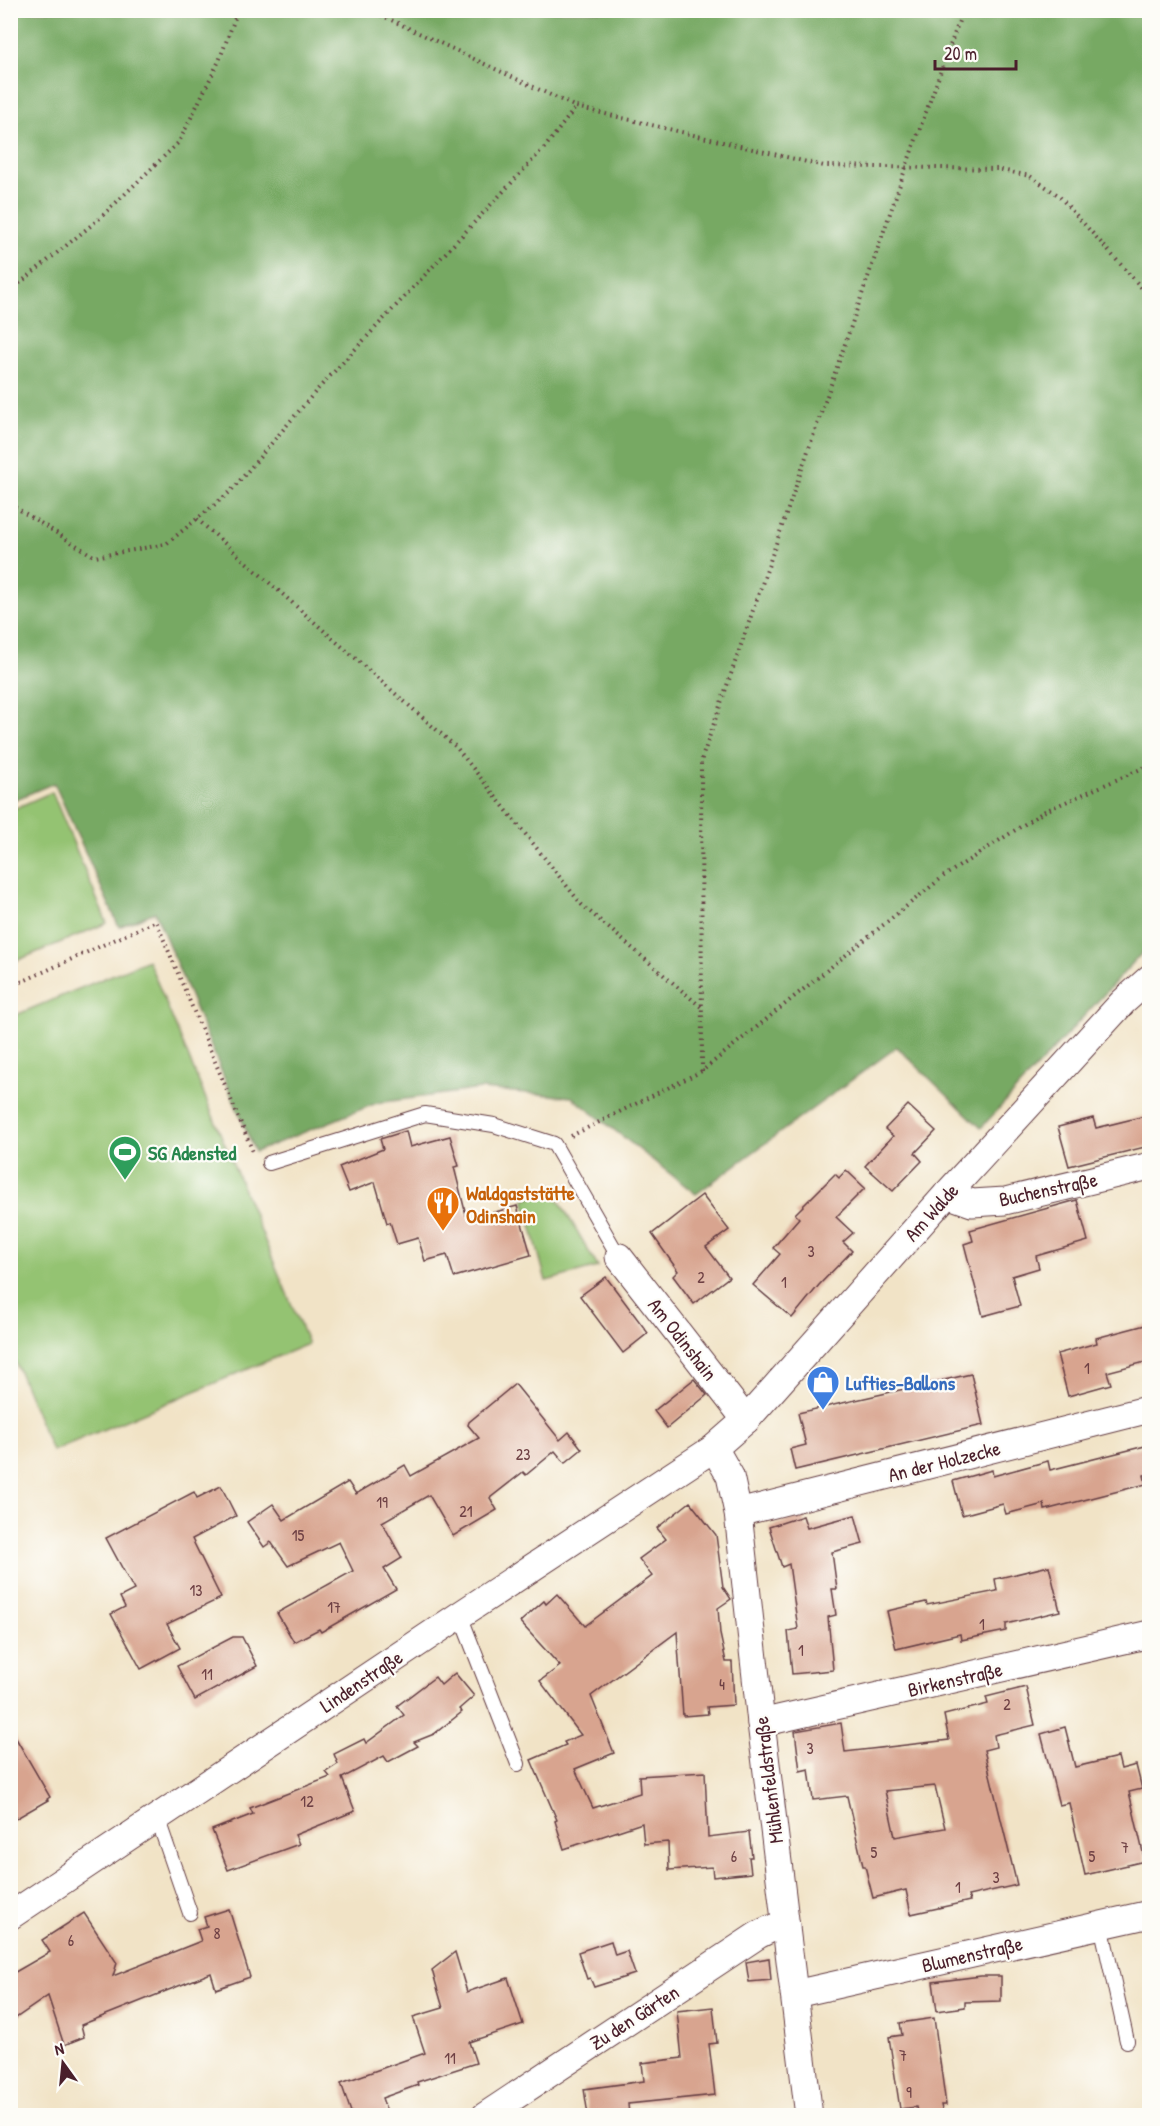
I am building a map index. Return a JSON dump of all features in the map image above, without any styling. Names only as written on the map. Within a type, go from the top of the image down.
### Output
[{"type":"street","name":"Am Walde","points":[[714,1448],[746,1420],[947,1194],[1123,1002],[1149,978]]},
{"type":"street","name":"Buchenstraße","points":[[947,1194],[972,1203],[1005,1201],[1149,1167]]},
{"type":"street","name":"Am Odinshain","points":[[619,1257],[746,1420]]},
{"type":"street","name":"An der Holzecke","points":[[738,1513],[1149,1409]]},
{"type":"street","name":"Mühlenfeldstraße","points":[[714,1448],[730,1476],[738,1513],[809,2115]]},
{"type":"street","name":"Lindenstraße","points":[[10,1916],[714,1448]]},
{"type":"street","name":"Birkenstraße","points":[[761,1723],[1149,1634]]},
{"type":"street","name":"Blumenstraße","points":[[795,1994],[1149,1914]]},
{"type":"street","name":"Zu den Gärten","points":[[485,2115],[758,1935],[770,1929],[786,1926]]},
{"type":"lane","points":[[269,1163],[425,1114],[494,1125],[554,1144],[619,1257]]},
{"type":"lane","points":[[460,1615],[518,1764]]},
{"type":"lane","points":[[157,1817],[190,1913]]},
{"type":"lane","points":[[1101,1925],[1127,2041]]},
{"type":"path","points":[[10,291],[99,219],[178,142],[219,61],[238,10]]},
{"type":"path","points":[[370,10],[576,107],[824,166],[997,169],[1030,176],[1058,195],[1149,297]]},
{"type":"path","points":[[702,1071],[701,761],[906,167],[963,10]]},
{"type":"path","points":[[10,504],[94,557],[165,544],[230,492],[316,391],[546,146],[576,107]]},
{"type":"path","points":[[197,519],[456,747],[582,905],[702,1008]]},
{"type":"path","points":[[554,1144],[702,1071],[944,876],[1045,811],[1149,765]]},
{"type":"path","points":[[10,987],[156,921],[256,1159],[269,1163]]},
{"type":"green space","points":[[10,11],[1149,11],[1149,947],[981,1128],[897,1047],[696,1194],[572,1097],[481,1089],[377,1103],[255,1152],[155,912],[119,927],[54,783],[12,801],[11,798]]},
{"type":"green space","points":[[52,792],[107,923],[11,963],[11,810]]},
{"type":"green space","name":"SG Adensted","points":[[148,960],[308,1344],[52,1451],[11,1352],[11,1017]]},
{"type":"green space","points":[[553,1190],[598,1267],[546,1281],[524,1199]]},
{"type":"building","points":[[908,1105],[936,1131],[915,1153],[922,1161],[893,1191],[865,1166],[893,1136],[885,1129]]},
{"type":"building","points":[[1149,1115],[1149,1146],[1069,1166],[1058,1127],[1093,1118],[1096,1128]]},
{"type":"building","points":[[406,1131],[410,1147],[450,1136],[459,1166],[454,1167],[466,1215],[469,1214],[470,1219],[517,1206],[531,1255],[454,1277],[447,1255],[425,1261],[418,1238],[397,1244],[390,1222],[387,1223],[375,1182],[349,1192],[339,1167],[383,1149],[380,1139]]},
{"type":"building","points":[[846,1170],[865,1188],[836,1217],[853,1233],[843,1242],[852,1251],[819,1285],[792,1318],[753,1285],[780,1254],[773,1248],[799,1218],[795,1214],[835,1174],[839,1178]]},
{"type":"building","points":[[702,1195],[729,1230],[706,1247],[729,1277],[694,1304],[673,1276],[678,1271],[652,1234]]},
{"type":"building","points":[[1077,1200],[1088,1241],[1036,1256],[1039,1268],[1012,1276],[1020,1306],[983,1316],[964,1244],[973,1241],[970,1230]]},
{"type":"building","points":[[606,1277],[648,1333],[623,1353],[580,1296]]},
{"type":"building","points":[[1149,1324],[1149,1361],[1107,1372],[1111,1384],[1068,1396],[1057,1354],[1097,1343],[1096,1338]]},
{"type":"building","points":[[971,1374],[983,1425],[795,1470],[790,1449],[806,1445],[798,1413]]},
{"type":"building","points":[[694,1379],[707,1395],[667,1428],[654,1411]]},
{"type":"building","points":[[515,1384],[560,1440],[569,1432],[582,1449],[565,1463],[555,1451],[526,1475],[523,1472],[490,1498],[497,1510],[453,1536],[429,1495],[382,1522],[402,1558],[384,1569],[396,1589],[321,1632],[319,1629],[294,1642],[277,1613],[353,1571],[339,1542],[288,1566],[271,1542],[264,1547],[247,1522],[273,1504],[284,1520],[348,1482],[356,1494],[405,1465],[411,1476],[479,1438],[468,1425],[469,1422]]},
{"type":"building","points":[[1149,1445],[1149,1474],[1144,1475],[1146,1484],[1045,1510],[1044,1504],[1006,1514],[1003,1504],[962,1515],[953,1481],[992,1470],[993,1476],[1048,1461],[1050,1470]]},
{"type":"building","points":[[221,1486],[236,1516],[192,1539],[221,1598],[167,1624],[180,1648],[141,1669],[111,1614],[125,1607],[120,1597],[134,1590],[106,1538],[194,1492],[197,1498]]},
{"type":"building","points":[[690,1502],[716,1535],[723,1587],[731,1599],[718,1608],[720,1634],[726,1662],[732,1662],[734,1705],[707,1707],[708,1714],[683,1716],[677,1632],[591,1696],[614,1753],[575,1769],[593,1808],[640,1793],[639,1776],[705,1772],[708,1837],[749,1832],[751,1873],[713,1877],[712,1867],[669,1870],[668,1842],[644,1844],[642,1823],[564,1849],[555,1821],[557,1820],[531,1760],[566,1745],[564,1742],[581,1735],[540,1681],[560,1666],[520,1622],[544,1601],[546,1604],[557,1594],[585,1626],[652,1576],[639,1559],[666,1539],[657,1528]]},
{"type":"building","points":[[855,1515],[863,1544],[832,1552],[837,1589],[832,1589],[836,1615],[828,1617],[833,1670],[792,1674],[788,1631],[798,1629],[789,1564],[782,1567],[769,1527],[803,1516],[807,1528]]},
{"type":"building","points":[[1049,1566],[1060,1611],[1006,1624],[1006,1631],[961,1640],[960,1634],[896,1649],[887,1611],[926,1602],[927,1605],[997,1591],[995,1579]]},
{"type":"building","points":[[233,1637],[242,1637],[257,1666],[195,1700],[177,1666]]},
{"type":"building","points":[[455,1673],[474,1696],[459,1709],[462,1712],[434,1734],[414,1742],[418,1746],[388,1762],[384,1756],[342,1778],[355,1811],[295,1835],[299,1844],[228,1870],[212,1830],[253,1814],[250,1808],[330,1777],[326,1772],[338,1764],[334,1754],[364,1739],[366,1743],[404,1715],[397,1706],[435,1677],[441,1685]]},
{"type":"building","points":[[1026,1687],[1035,1725],[994,1735],[996,1747],[984,1750],[1017,1885],[968,1896],[970,1901],[911,1914],[906,1890],[873,1898],[847,1796],[813,1800],[809,1769],[800,1771],[795,1731],[841,1723],[845,1752],[949,1740],[944,1715],[988,1704],[986,1697]],"holes":[[[935,1786],[945,1828],[895,1837],[885,1791]]]},
{"type":"building","points":[[1065,1727],[1075,1767],[1118,1757],[1121,1769],[1136,1765],[1142,1789],[1129,1792],[1145,1861],[1085,1875],[1069,1803],[1059,1805],[1041,1734]]},
{"type":"building","points":[[10,1728],[50,1797],[10,1822]]},
{"type":"building","points":[[229,1909],[250,1977],[216,1989],[211,1973],[81,2025],[84,2037],[64,2045],[48,1996],[10,2022],[10,1975],[50,1952],[42,1940],[84,1913],[117,1963],[113,1976],[201,1941],[197,1929],[207,1926],[204,1917]]},
{"type":"building","points":[[611,1941],[615,1955],[627,1951],[635,1974],[594,1987],[590,1978],[587,1979],[578,1952]]},
{"type":"building","points":[[455,1952],[467,1992],[508,1978],[523,2024],[469,2042],[476,2063],[417,2082],[418,2085],[382,2098],[388,2115],[352,2115],[341,2083],[425,2053],[413,2017],[443,2008],[432,1970]]},
{"type":"building","points":[[769,1958],[771,1980],[749,1982],[746,1962]]},
{"type":"building","points":[[1001,1976],[1001,2001],[965,2002],[965,2007],[937,2011],[933,1982]]},
{"type":"building","points":[[713,2007],[717,2043],[709,2044],[715,2095],[628,2104],[629,2115],[588,2115],[584,2089],[644,2081],[642,2063],[682,2058],[677,2011]]},
{"type":"building","points":[[934,2018],[946,2105],[941,2105],[943,2115],[918,2115],[916,2107],[900,2109],[889,2037],[902,2035],[900,2023]]},
{"type":"place","name":"SG Adensted","points":[[125,1181]]},
{"type":"place","name":"Waldgaststätte Odinshain","points":[[443,1232]]},
{"type":"place","name":"Lufties-Ballons","points":[[823,1411]]}]
